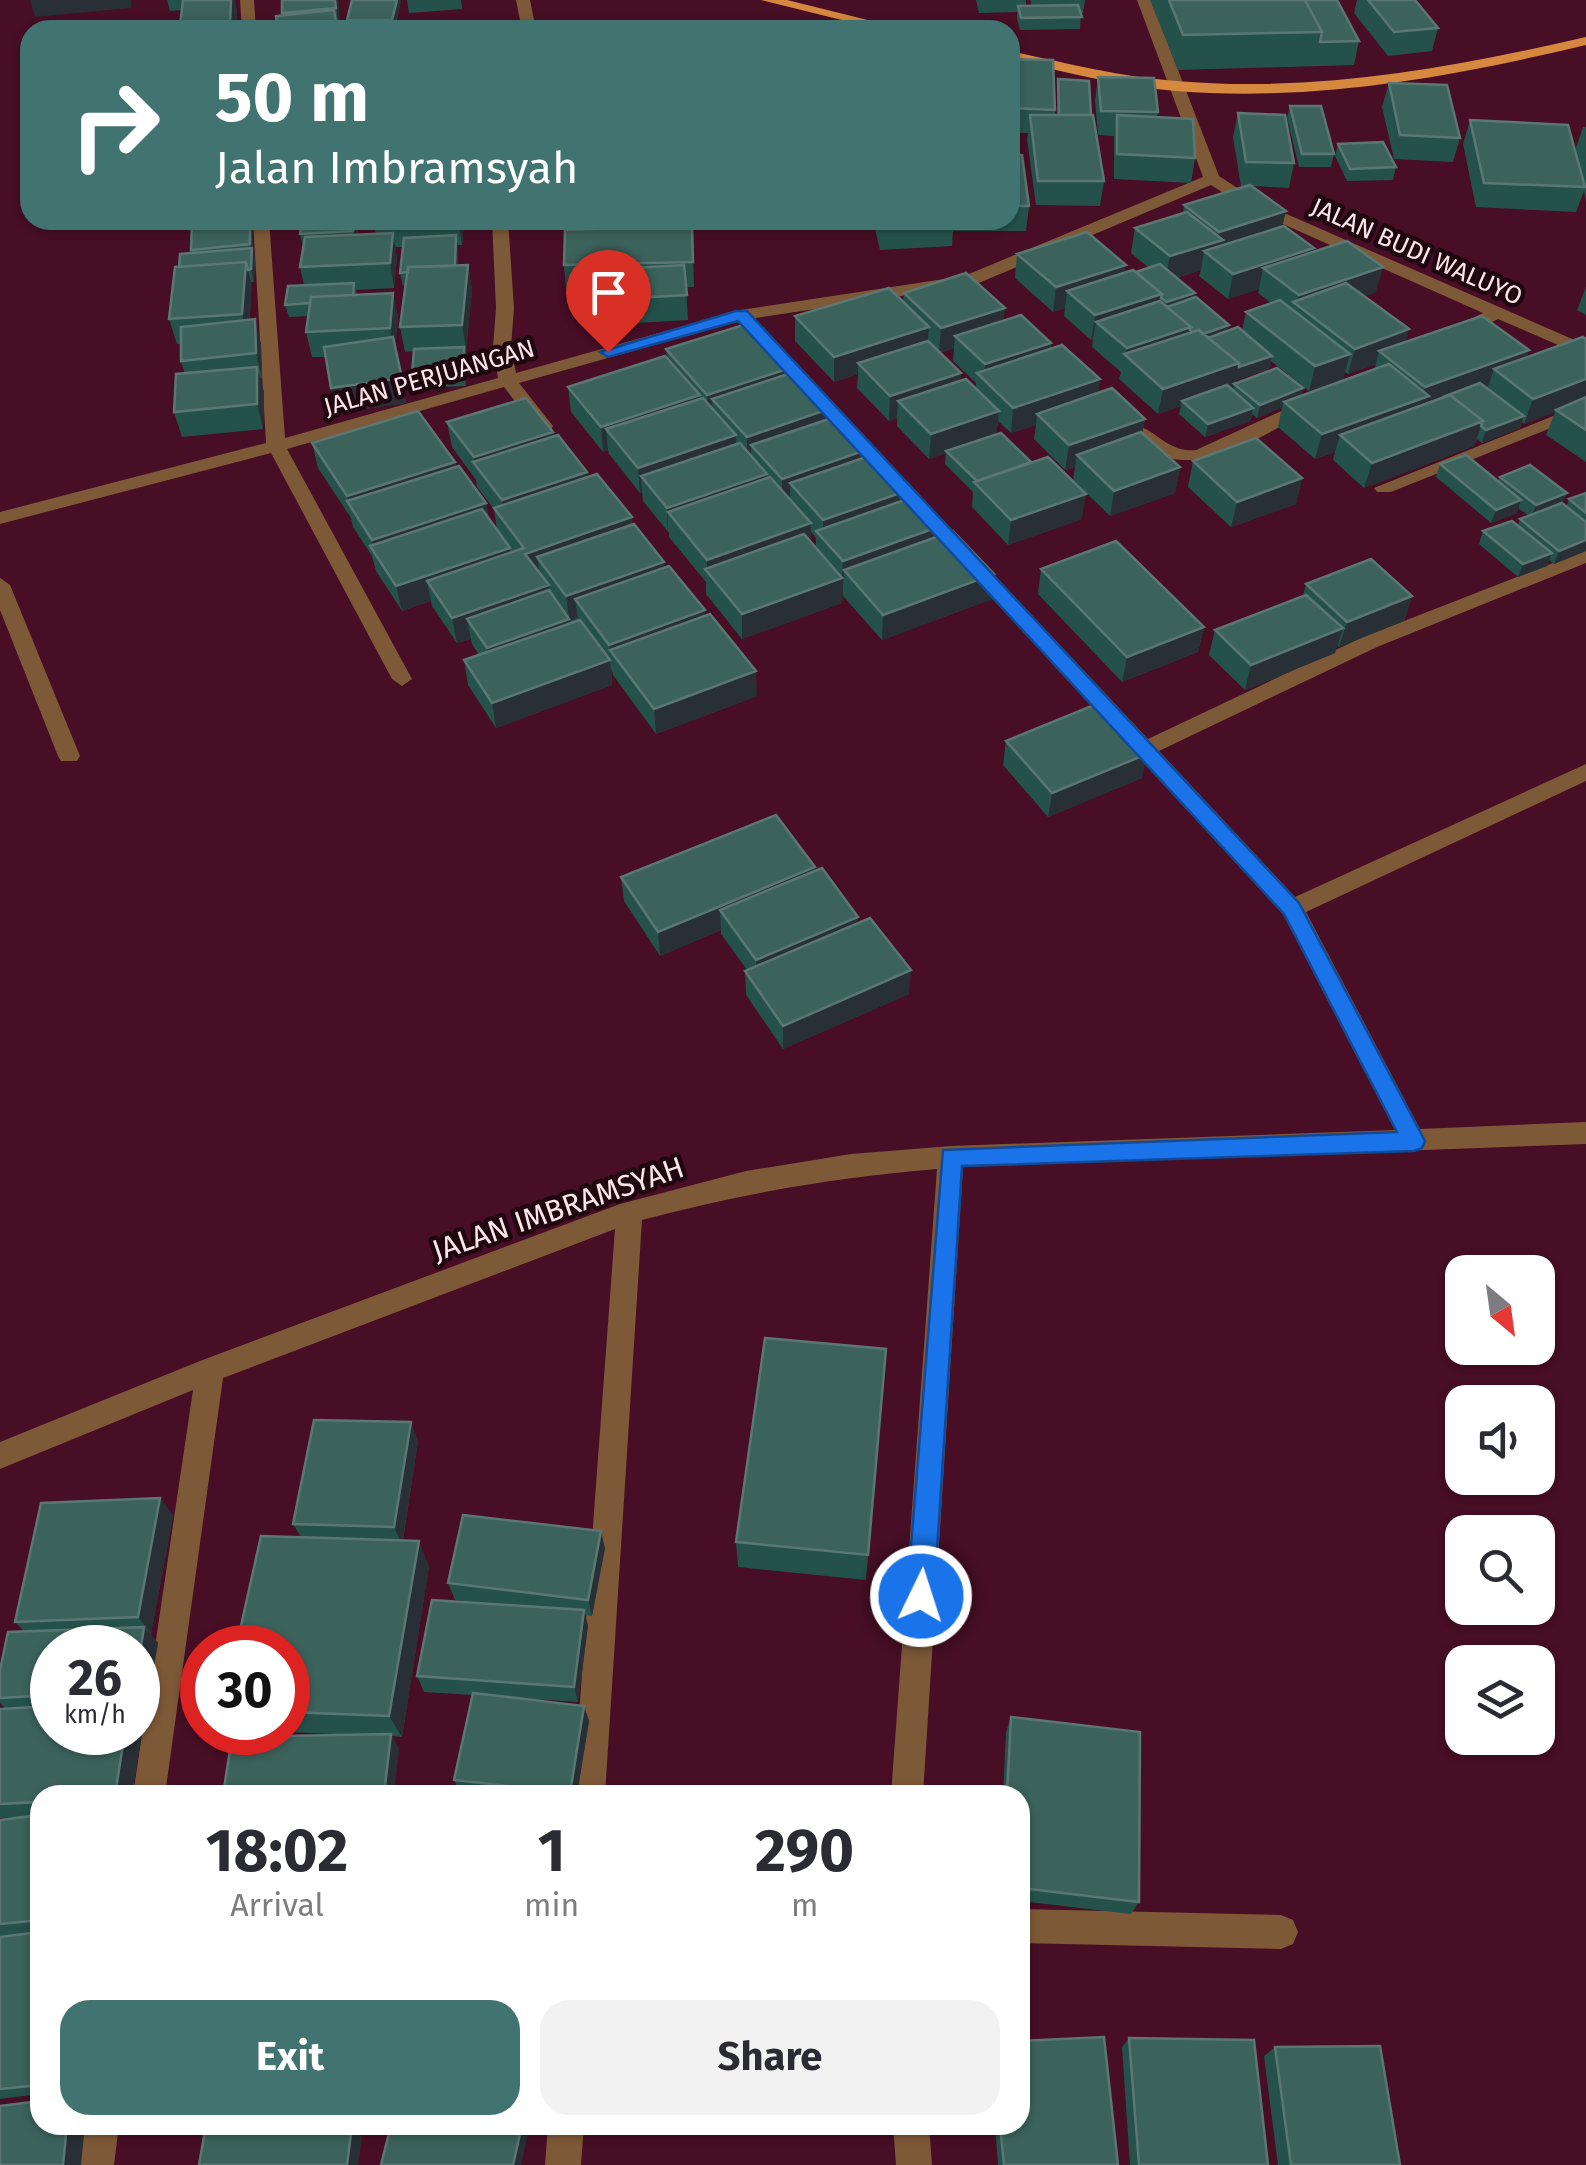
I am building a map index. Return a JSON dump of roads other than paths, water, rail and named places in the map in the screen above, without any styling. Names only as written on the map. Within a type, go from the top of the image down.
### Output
[{"type":"main road","points":[[768,0],[856,20]]},
{"type":"main road","points":[[1020,57],[1112,78],[1178,86],[1272,89],[1459,71],[1586,41]]},
{"type":"street","points":[[1144,0],[1212,179]]},
{"type":"street","name":"JALAN PERJUANGAN","points":[[0,518],[276,446],[741,315],[976,287],[1212,179]]},
{"type":"street","name":"JALAN BUDI WALUYO","points":[[1212,179],[1253,205],[1586,352]]},
{"type":"street","points":[[262,230],[276,446],[402,679]]},
{"type":"street","points":[[501,230],[505,308],[502,347],[508,381],[557,441]]},
{"type":"street","points":[[1444,339],[1495,314]]},
{"type":"street","points":[[741,315],[1292,908],[1414,1141]]},
{"type":"street","points":[[1127,423],[1156,449],[1178,457],[1203,454],[1323,397]]},
{"type":"street","points":[[1384,488],[1586,408]]},
{"type":"street","points":[[1146,748],[1370,642],[1586,556]]},
{"type":"street","points":[[0,586],[70,756]]},
{"type":"street","points":[[1292,908],[1586,772]]},
{"type":"street","name":"JALAN IMBRAMSYAH","points":[[0,1456],[210,1370],[629,1212],[746,1182],[851,1165],[951,1157],[1586,1133]]},
{"type":"street","points":[[908,1785],[951,1157]]},
{"type":"street","points":[[589,1785],[629,1212]]},
{"type":"street","points":[[150,1785],[210,1370]]},
{"type":"street","points":[[1030,1926],[1281,1932]]},
{"type":"street","points":[[96,2165],[100,2135]]},
{"type":"street","points":[[563,2165],[565,2135]]},
{"type":"street","points":[[912,2135],[914,2165]]}]
